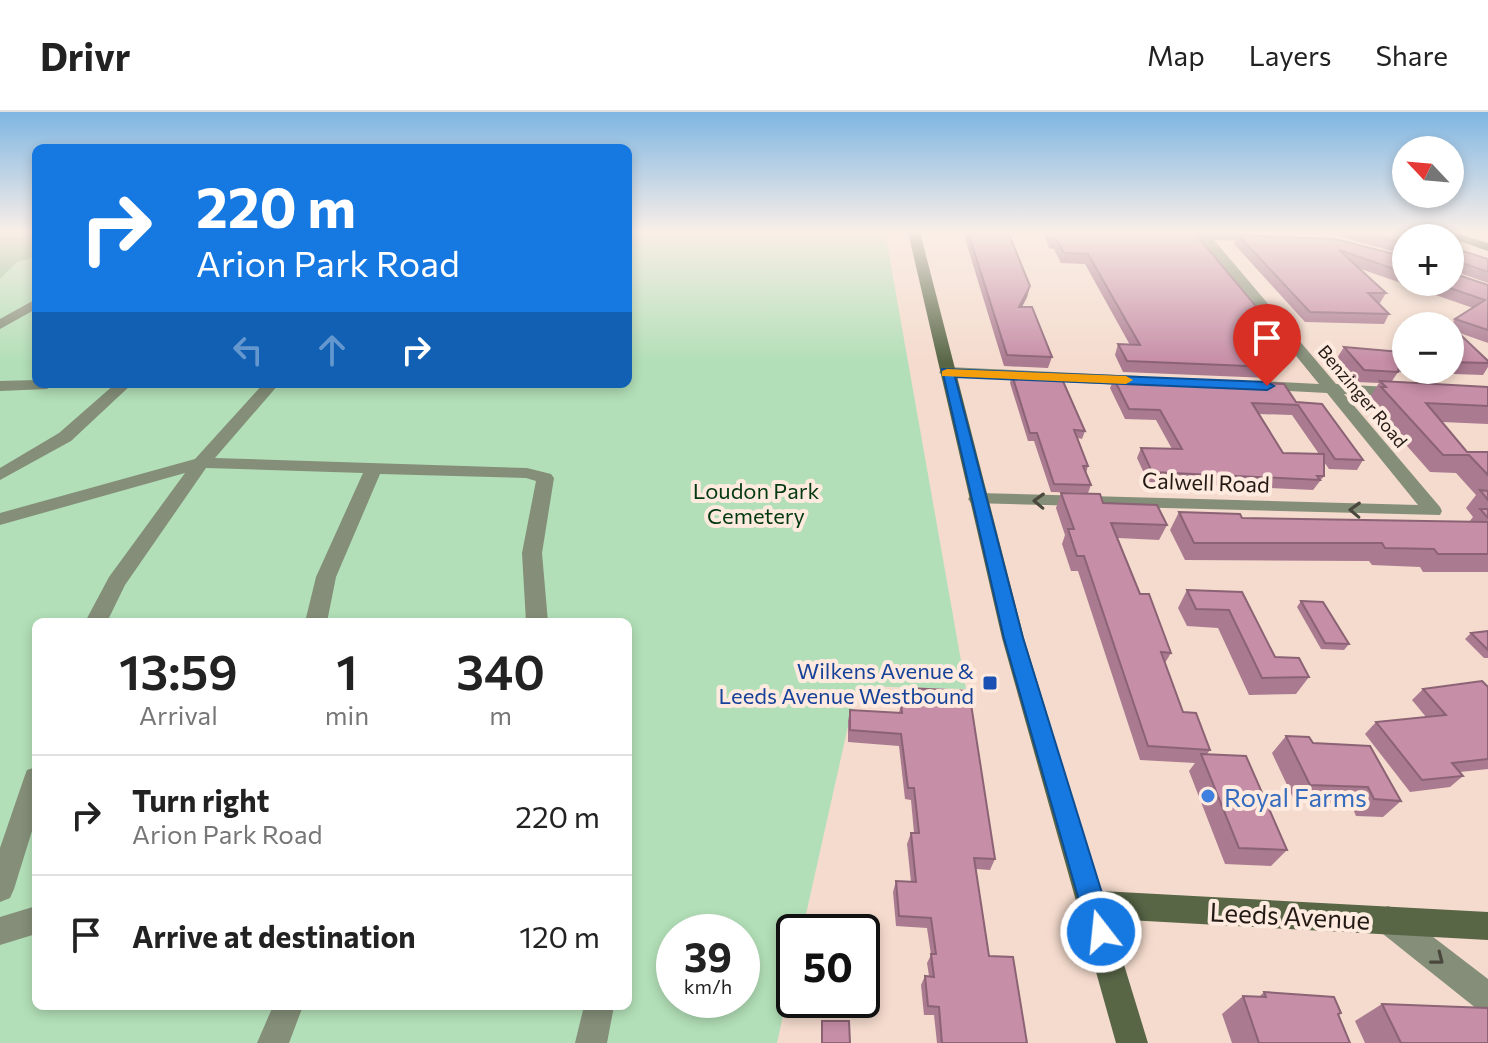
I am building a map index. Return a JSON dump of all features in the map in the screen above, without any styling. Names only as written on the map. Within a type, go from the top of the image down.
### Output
[{"type":"main road","points":[[924,275],[1013,638],[1132,1043]]},
{"type":"main road","name":"Leeds Avenue","points":[[1093,904],[1488,926]]},
{"type":"street","name":"Benzinger Road","points":[[1237,275],[1433,511]]},
{"type":"street","points":[[0,325],[32,305]]},
{"type":"street","points":[[947,372],[1158,382]]},
{"type":"street","points":[[0,386],[32,385]]},
{"type":"street","points":[[1235,385],[1409,392]]},
{"type":"street","points":[[0,475],[65,437],[120,388]]},
{"type":"street","points":[[98,618],[116,582],[201,463],[267,388]]},
{"type":"street","points":[[0,519],[201,463],[538,474],[545,478],[532,553],[537,618]]},
{"type":"street","points":[[317,618],[326,577],[374,468]]},
{"type":"street","name":"Calwell Road","points":[[977,499],[1433,511]]},
{"type":"street","points":[[0,889],[32,790]]},
{"type":"street","points":[[1388,920],[1488,998]]},
{"type":"street","points":[[0,931],[32,921]]},
{"type":"street","points":[[273,1043],[286,1010]]},
{"type":"street","points":[[591,1043],[598,1010]]},
{"type":"green space","name":"Loudon Park Cemetery","points":[[0,275],[32,275],[32,388],[632,388],[632,275],[893,275],[966,689],[857,686],[806,914],[776,914],[776,1018],[783,1018],[777,1043],[0,1043]]},
{"type":"building","points":[[982,275],[1026,275],[1030,286],[1019,307],[1032,307],[1052,357],[1007,355]]},
{"type":"building","points":[[1100,275],[1230,275],[1293,351],[1275,350],[1284,362],[1270,362],[1274,367],[1127,361],[1118,344],[1140,345]]},
{"type":"building","points":[[1276,275],[1367,275],[1386,293],[1368,293],[1389,314],[1310,312]]},
{"type":"building","points":[[1464,277],[1488,285],[1488,330],[1464,322],[1464,313],[1485,300],[1464,293]]},
{"type":"building","points":[[1464,338],[1488,361],[1464,362]]},
{"type":"building","points":[[1344,347],[1392,351],[1392,372],[1364,370]]},
{"type":"building","points":[[1012,375],[1062,379],[1085,431],[1074,430],[1088,466],[1083,466],[1091,485],[1054,484],[1037,433],[1030,433]]},
{"type":"building","points":[[1114,379],[1284,384],[1296,402],[1322,404],[1363,460],[1335,459],[1298,405],[1252,403],[1283,453],[1324,454],[1324,476],[1317,476],[1320,480],[1152,472],[1141,448],[1182,449],[1160,410],[1129,409]]},
{"type":"building","points":[[1380,381],[1488,387],[1488,406],[1426,403],[1467,452],[1488,452],[1488,475],[1469,455],[1443,455],[1381,387],[1386,387]]},
{"type":"building","points":[[1061,493],[1100,494],[1103,503],[1157,505],[1167,525],[1111,523],[1140,594],[1149,594],[1171,653],[1161,652],[1183,712],[1196,713],[1210,750],[1148,746],[1084,556],[1077,556],[1068,529],[1074,529]]},
{"type":"building","points":[[1179,512],[1240,514],[1242,518],[1488,522],[1488,554],[1438,554],[1434,549],[1385,548],[1382,543],[1194,543]]},
{"type":"building","points":[[1187,590],[1242,592],[1275,657],[1299,658],[1309,677],[1262,678],[1229,610],[1196,609]]},
{"type":"building","points":[[1301,601],[1323,602],[1349,644],[1325,643]]},
{"type":"building","points":[[1488,631],[1488,650],[1471,633]]},
{"type":"building","points":[[1482,681],[1488,687],[1488,759],[1452,763],[1463,776],[1422,780],[1376,722],[1446,715],[1423,689]]},
{"type":"building","points":[[907,688],[969,691],[995,859],[974,858],[989,956],[1013,957],[1027,1043],[942,1043],[939,1007],[928,1006],[925,976],[934,977],[931,954],[936,954],[931,918],[899,916],[896,881],[916,882],[911,833],[919,833],[914,788],[908,788],[901,734],[850,730],[850,710],[902,713],[901,703],[908,703]]},
{"type":"building","points":[[1286,736],[1309,737],[1313,743],[1370,746],[1401,801],[1374,799],[1368,787],[1310,785]]},
{"type":"building","points":[[1201,754],[1246,756],[1287,850],[1239,848]]},
{"type":"building","points":[[1264,992],[1334,997],[1350,1043],[1259,1043],[1243,996],[1266,997]]},
{"type":"building","points":[[1382,1004],[1488,1008],[1488,1043],[1401,1043]]},
{"type":"building","points":[[822,1021],[849,1021],[850,1043],[822,1043]]},
{"type":"slow traffic","points":[[947,374],[1126,380]]},
{"type":"place","name":"Wilkens Avenue & Leeds Avenue Westbound","points":[[990,683]]},
{"type":"place","name":"Royal Farms","points":[[1208,796]]},
{"type":"route","points":[[1101,932],[1013,638],[947,372],[1267,386]]}]
